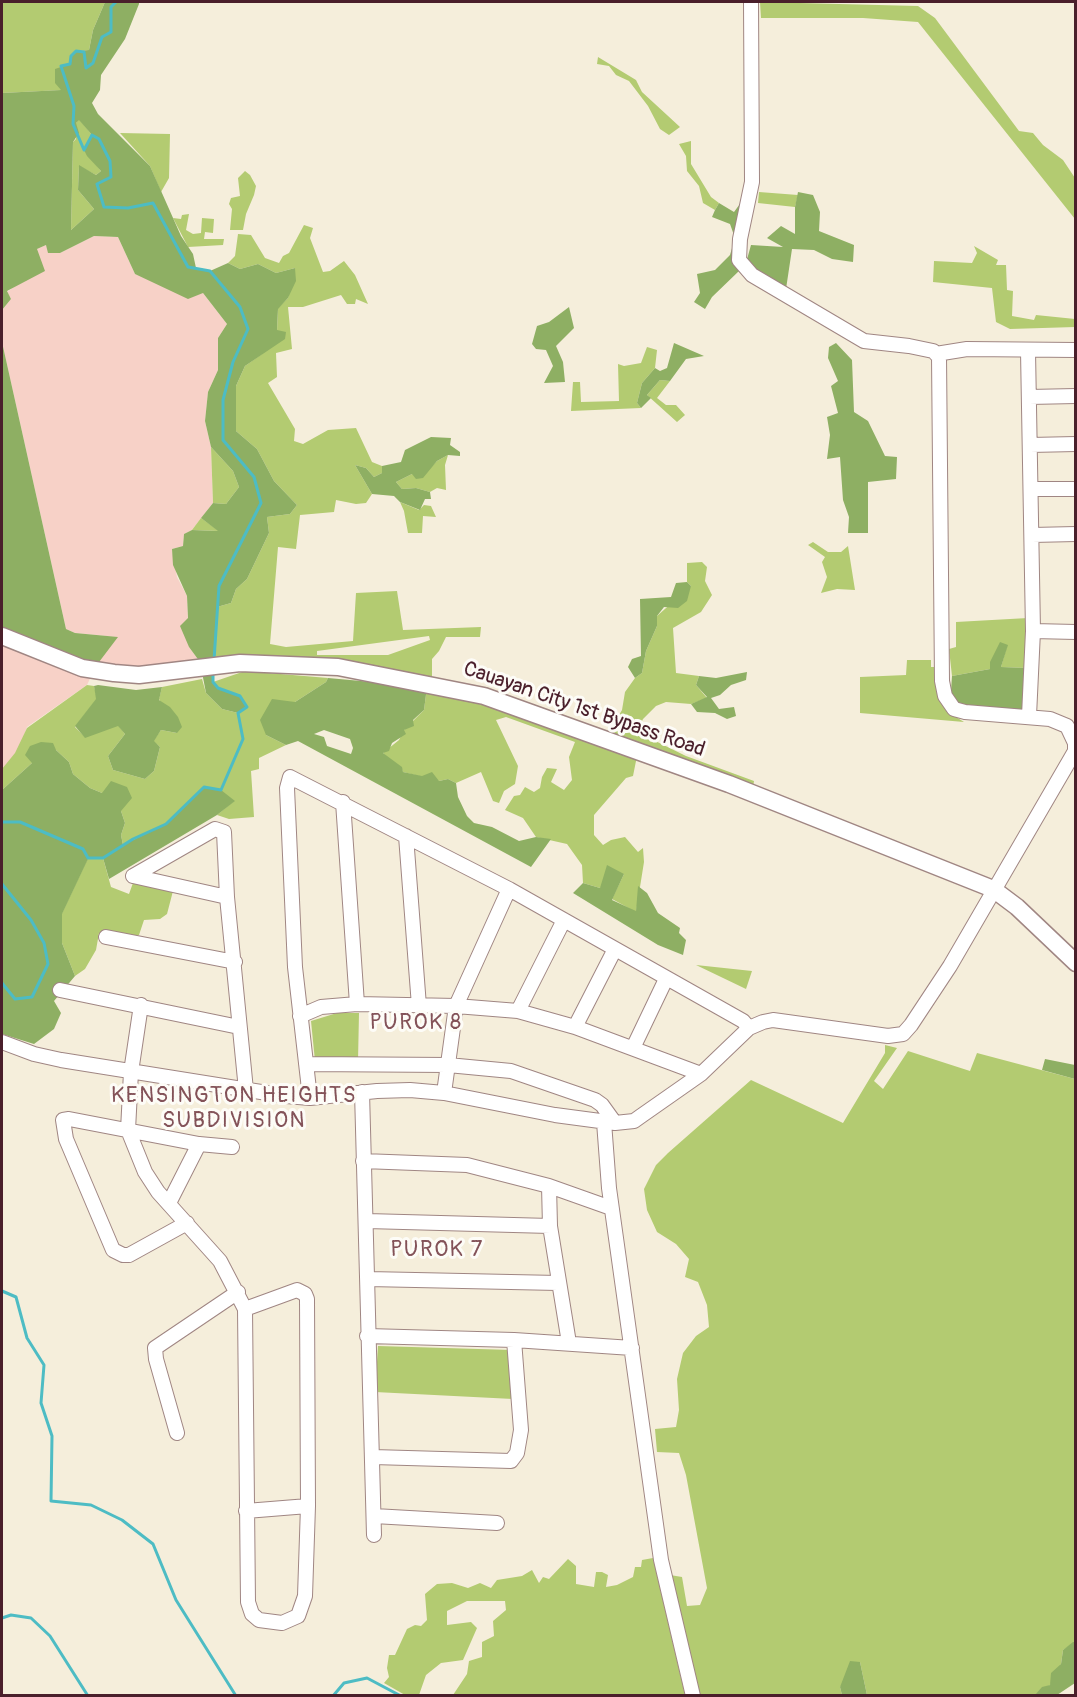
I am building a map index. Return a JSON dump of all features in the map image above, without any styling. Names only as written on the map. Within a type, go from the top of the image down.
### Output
[{"type":"main road","name":"Cauayan City 1st Bypass Road","points":[[2,636],[82,668],[104,672],[139,675],[240,663],[338,667],[484,696],[729,784],[993,889],[1017,907],[1076,963]]},
{"type":"street","points":[[751,2],[752,182],[738,250],[742,267],[864,342],[909,346],[936,354],[967,349],[1076,350]]},
{"type":"street","points":[[1028,351],[1033,631],[1029,716]]},
{"type":"street","points":[[2,1041],[41,1056],[246,1090],[310,1098],[398,1090],[444,1093],[610,1123],[634,1121],[701,1074],[749,1028],[773,1020],[888,1036],[903,1034],[950,966],[1075,751],[1071,724],[1029,716],[965,712],[954,709],[945,696],[942,681],[941,368],[936,354]]},
{"type":"street","points":[[1029,397],[1076,396]]},
{"type":"street","points":[[1030,445],[1076,444]]},
{"type":"street","points":[[1031,489],[1076,489]]},
{"type":"street","points":[[1032,535],[1076,534]]},
{"type":"street","points":[[1033,631],[1076,632]]},
{"type":"street","points":[[310,1098],[294,967],[287,780],[293,776],[509,888],[743,1022],[749,1028]]},
{"type":"street","points":[[343,802],[357,1004]]},
{"type":"street","points":[[227,897],[133,876],[218,828],[224,832],[227,897],[246,1090]]},
{"type":"street","points":[[406,836],[419,1006]]},
{"type":"street","points":[[444,1093],[456,1006],[509,888]]},
{"type":"street","points":[[518,1011],[564,920]]},
{"type":"street","points":[[106,938],[235,962]]},
{"type":"street","points":[[575,1027],[615,949]]},
{"type":"street","points":[[633,1048],[666,979]]},
{"type":"street","points":[[60,990],[239,1027]]},
{"type":"street","points":[[300,1016],[321,1006],[357,1004],[456,1006],[518,1011],[575,1027],[701,1074]]},
{"type":"street","points":[[141,1005],[131,1072],[128,1130],[145,1172],[220,1261],[238,1292],[244,1309],[247,1588],[252,1614],[265,1623],[282,1623],[294,1620],[303,1606],[308,1506],[308,1312],[305,1294],[297,1290],[244,1309]]},
{"type":"street","points":[[306,1064],[448,1065],[497,1069],[525,1075],[595,1100],[602,1105],[610,1123],[611,1208],[661,1560],[693,1695]]},
{"type":"street","points":[[362,1092],[374,1535]]},
{"type":"street","points":[[187,1223],[129,1255],[118,1254],[110,1245],[66,1139],[63,1120],[69,1119],[199,1144],[232,1147]]},
{"type":"street","points":[[169,1203],[199,1144]]},
{"type":"street","points":[[363,1161],[467,1166],[549,1186],[611,1208]]},
{"type":"street","points":[[549,1186],[550,1226],[569,1343]]},
{"type":"street","points":[[367,1221],[550,1226]]},
{"type":"street","points":[[368,1279],[558,1284]]},
{"type":"street","points":[[177,1433],[155,1348],[238,1292]]},
{"type":"street","points":[[367,1336],[514,1340],[632,1348]]},
{"type":"street","points":[[373,1457],[511,1461],[517,1454],[521,1430],[514,1340]]},
{"type":"street","points":[[246,1511],[308,1506]]},
{"type":"street","points":[[374,1516],[497,1523]]},
{"type":"shaded area","points":[[94,236],[118,237],[135,274],[203,293],[227,324],[218,338],[218,370],[208,392],[205,421],[211,447],[213,503],[192,530],[184,534],[183,546],[172,549],[177,577],[187,596],[189,647],[200,662],[142,672],[96,666],[87,685],[27,727],[17,756],[2,774],[2,626],[9,632],[117,637],[75,633],[66,629],[2,342],[2,310],[11,299],[7,292],[14,287],[37,249],[46,245],[60,253]]},
{"type":"green space","points":[[2,2],[105,2],[93,30],[89,50],[76,51],[70,64],[61,66],[62,90],[2,93]]},
{"type":"green space","points":[[105,2],[139,2],[125,39],[101,75],[100,90],[92,103],[98,114],[150,166],[181,236],[193,254],[196,268],[210,271],[228,263],[240,269],[258,264],[276,273],[295,268],[296,281],[288,298],[278,309],[277,330],[286,332],[285,339],[245,366],[236,386],[236,431],[257,449],[274,481],[297,505],[290,514],[267,517],[269,533],[247,579],[236,589],[231,603],[217,607],[213,682],[218,688],[240,696],[247,707],[238,713],[222,709],[206,693],[200,662],[189,647],[180,626],[188,618],[187,596],[173,565],[172,549],[183,546],[184,534],[192,530],[218,531],[201,518],[213,503],[226,504],[239,487],[233,471],[211,447],[205,421],[208,392],[218,370],[218,338],[227,324],[203,293],[188,299],[135,274],[118,237],[94,236],[60,253],[48,253],[46,245],[37,249],[45,271],[7,291],[11,299],[2,310],[2,93],[61,90],[55,83],[55,69],[70,64],[71,56],[76,51],[89,50],[93,30]],"holes":[[[79,120],[92,135],[84,150],[101,171],[96,175],[79,165],[78,190],[94,209],[71,230],[73,142],[79,133],[76,123]]]},
{"type":"green space","points":[[760,2],[918,6],[935,18],[1019,131],[1033,133],[1043,145],[1063,160],[1075,178],[1075,219],[918,22],[863,18],[761,18]]},
{"type":"green space","points":[[598,57],[636,80],[642,92],[680,127],[669,135],[660,129],[648,106],[629,81],[616,75],[609,66],[597,64]]},
{"type":"green space","points":[[79,119],[92,135],[84,150],[101,171],[96,175],[79,166],[78,190],[94,209],[71,230],[73,142],[76,139],[76,123]]},
{"type":"green space","points":[[120,133],[170,134],[169,178],[161,192],[150,166]]},
{"type":"green space","points":[[691,141],[691,164],[711,197],[719,203],[715,210],[703,203],[699,186],[687,171],[686,156],[679,144]]},
{"type":"green space","points":[[245,171],[256,186],[254,195],[246,214],[243,230],[230,230],[232,209],[229,204],[231,198],[240,196],[238,178]]},
{"type":"green space","points":[[759,192],[798,195],[795,207],[758,203]]},
{"type":"green space","points":[[798,192],[813,195],[820,212],[819,231],[854,245],[853,262],[832,259],[814,250],[792,249],[786,289],[746,263],[751,245],[783,247],[767,238],[781,226],[795,234],[795,207]]},
{"type":"green space","points":[[748,193],[739,271],[712,297],[705,309],[694,302],[700,293],[697,274],[715,270],[730,255],[735,238],[730,224],[712,217],[719,203],[734,212]]},
{"type":"green space","points":[[189,214],[186,230],[193,234],[201,233],[202,218],[214,219],[213,233],[205,232],[204,239],[224,239],[223,245],[188,247],[173,218],[181,219],[182,215]]},
{"type":"green space","points":[[304,225],[313,228],[310,238],[323,272],[330,271],[344,261],[355,275],[368,304],[356,299],[355,304],[347,304],[341,295],[303,307],[288,307],[292,349],[276,353],[277,377],[268,383],[295,429],[294,441],[303,444],[328,430],[356,428],[372,462],[382,466],[382,473],[374,477],[366,468],[355,465],[372,494],[366,503],[356,504],[336,500],[334,512],[300,515],[296,549],[278,547],[270,644],[286,647],[353,641],[356,593],[397,591],[403,630],[481,627],[480,637],[446,637],[432,659],[432,679],[214,663],[217,607],[231,603],[236,589],[247,579],[269,533],[267,517],[290,514],[297,505],[274,481],[257,449],[236,431],[236,386],[245,366],[262,354],[277,331],[278,308],[288,298],[295,268],[276,273],[258,264],[240,269],[228,263],[235,256],[238,234],[251,235],[265,258],[279,263],[283,256],[289,253]],"holes":[[[429,636],[430,640],[388,655],[317,655],[317,651]]]},
{"type":"green space","points":[[974,246],[998,260],[996,265],[1006,265],[1007,290],[1013,291],[1012,316],[1034,320],[1036,315],[1075,319],[1075,327],[1010,329],[996,322],[992,288],[933,282],[934,261],[972,263],[977,253]]},
{"type":"green space","points":[[569,307],[574,328],[556,346],[563,362],[565,382],[544,383],[553,366],[546,350],[536,349],[532,344],[537,326],[549,322]]},
{"type":"green space","points":[[2,342],[66,629],[75,633],[118,637],[96,666],[9,632],[2,626]]},
{"type":"green space","points":[[674,343],[704,356],[686,359],[670,381],[660,380],[647,395],[651,398],[641,408],[637,403],[642,383],[655,368],[660,371],[667,368]]},
{"type":"green space","points":[[836,343],[852,360],[854,412],[868,421],[885,456],[897,457],[896,479],[868,482],[868,533],[848,533],[849,517],[843,500],[840,457],[827,459],[830,435],[827,417],[838,413],[831,386],[838,381],[828,358],[829,347]]},
{"type":"green space","points":[[647,347],[657,350],[655,368],[642,383],[637,403],[641,408],[571,411],[573,382],[580,382],[581,402],[619,401],[618,364],[624,366],[641,363]]},
{"type":"green space","points":[[660,380],[670,381],[657,398],[666,405],[676,405],[685,415],[677,422],[647,395]]},
{"type":"green space","points":[[431,437],[451,438],[450,445],[460,452],[460,456],[448,455],[437,461],[423,478],[416,479],[412,474],[396,482],[402,489],[416,488],[430,492],[431,499],[425,499],[420,510],[400,502],[394,496],[372,494],[355,465],[366,468],[374,477],[382,473],[382,466],[401,462],[405,450]]},
{"type":"green space","points":[[211,447],[233,471],[239,487],[226,504],[213,503]]},
{"type":"green space","points":[[448,455],[445,465],[446,490],[437,488],[430,492],[416,488],[402,489],[396,482],[412,474],[427,471],[437,461]]},
{"type":"green space","points":[[400,502],[419,510],[424,505],[431,506],[436,517],[423,516],[422,533],[408,533]]},
{"type":"green space","points":[[201,518],[219,531],[192,530]]},
{"type":"green space","points":[[813,542],[828,552],[841,552],[848,546],[855,590],[837,589],[821,593],[827,577],[822,562],[825,557],[808,545]]},
{"type":"green space","points":[[702,562],[707,567],[705,581],[712,595],[701,612],[673,628],[676,673],[699,676],[696,685],[707,698],[691,704],[666,702],[656,706],[643,719],[637,732],[686,756],[754,781],[753,787],[609,732],[622,710],[625,692],[635,678],[642,673],[646,651],[657,626],[657,616],[691,586],[687,582],[687,563]]},
{"type":"green space","points":[[687,582],[691,586],[687,601],[678,608],[664,607],[657,616],[657,626],[646,651],[642,673],[635,678],[628,667],[632,659],[641,656],[640,599],[671,597],[676,583]]},
{"type":"green space","points":[[1028,618],[1028,668],[1001,667],[1007,646],[990,669],[952,676],[949,649],[956,647],[956,622]]},
{"type":"green space","points":[[1000,642],[1008,645],[1001,667],[1028,668],[1028,714],[957,704],[951,691],[952,676],[990,669],[990,662]]},
{"type":"green space","points":[[907,660],[931,660],[931,667],[940,667],[948,712],[964,722],[860,713],[860,677],[906,675]]},
{"type":"green space","points":[[245,671],[328,678],[326,682],[295,702],[266,735],[286,745],[259,758],[259,769],[251,771],[254,817],[229,819],[217,815],[234,801],[185,805],[166,824],[123,845],[121,835],[125,823],[121,811],[102,793],[90,788],[73,774],[69,762],[56,750],[32,763],[2,790],[2,769],[15,753],[27,728],[87,685],[94,686],[97,699],[75,727],[85,737],[118,725],[125,734],[108,756],[113,770],[145,779],[154,771],[160,747],[153,741],[161,730],[177,733],[159,699],[162,687],[202,679],[206,693],[222,709],[238,713],[240,696],[218,688],[213,682]]},
{"type":"green space","points":[[747,672],[746,680],[731,685],[720,695],[711,698],[719,709],[734,707],[736,716],[727,719],[715,713],[697,712],[691,704],[707,697],[696,685],[699,676],[716,678]]},
{"type":"green space","points":[[328,678],[427,687],[424,710],[413,720],[414,726],[404,730],[406,734],[392,743],[389,751],[383,753],[402,767],[403,772],[422,776],[432,772],[439,781],[448,779],[456,783],[458,797],[467,816],[474,823],[492,827],[519,841],[536,837],[551,839],[531,867],[298,741],[286,745],[266,735],[260,720],[272,699],[295,702],[326,682]],"holes":[[[324,730],[350,739],[353,748],[351,754],[327,746],[324,737],[314,734]]]},
{"type":"green space","points":[[94,686],[136,690],[162,687],[159,700],[170,707],[178,717],[182,727],[177,733],[161,730],[154,741],[160,747],[154,771],[145,779],[113,770],[108,756],[125,734],[118,726],[85,738],[75,726],[96,699]]},
{"type":"green space","points":[[427,687],[473,698],[637,756],[633,776],[626,778],[594,815],[594,835],[603,845],[611,840],[625,837],[638,852],[643,848],[644,862],[636,912],[612,899],[624,874],[600,888],[583,883],[582,865],[567,844],[536,837],[523,818],[505,810],[514,796],[520,795],[525,787],[534,792],[540,788],[547,768],[557,769],[551,782],[564,790],[572,780],[569,757],[575,742],[506,717],[496,720],[518,766],[515,784],[504,791],[499,803],[493,801],[481,772],[456,783],[448,779],[439,781],[403,772],[401,767],[388,759],[383,753],[399,740],[404,730],[424,710]]},
{"type":"green space","points":[[41,742],[53,743],[56,750],[69,762],[73,774],[90,788],[102,793],[111,781],[127,787],[132,798],[121,811],[125,823],[121,835],[123,845],[166,824],[204,787],[221,790],[235,801],[217,815],[109,879],[103,858],[88,859],[62,914],[62,943],[75,976],[54,1001],[61,1013],[54,1029],[34,1044],[2,1034],[2,790],[32,763],[25,755],[30,746]]},
{"type":"green space","points":[[88,858],[103,858],[111,887],[129,894],[133,883],[173,891],[167,914],[160,919],[144,920],[139,935],[130,937],[99,933],[96,950],[85,969],[75,976],[62,943],[62,913]]},
{"type":"green space","points":[[607,865],[624,874],[612,900],[636,911],[638,886],[647,893],[658,913],[680,928],[679,933],[686,940],[683,955],[658,945],[573,893],[583,883],[600,888]]},
{"type":"green space","points":[[696,965],[752,971],[746,989]]},
{"type":"green space","points":[[337,1013],[359,1013],[358,1061],[315,1061],[311,1021]]},
{"type":"green space","points":[[885,1045],[897,1048],[874,1081],[883,1089],[908,1051],[970,1071],[977,1053],[1075,1079],[1076,1642],[1063,1650],[1061,1664],[1050,1685],[1035,1695],[867,1695],[860,1662],[840,1687],[842,1695],[697,1695],[670,1575],[682,1577],[687,1606],[700,1605],[707,1588],[686,1475],[679,1453],[657,1452],[655,1429],[676,1427],[679,1410],[677,1379],[683,1353],[696,1336],[709,1327],[707,1305],[698,1282],[685,1277],[689,1259],[676,1244],[657,1232],[647,1210],[644,1189],[656,1165],[751,1080],[843,1123],[885,1053]]},
{"type":"green space","points":[[1045,1059],[1075,1065],[1075,1079],[1042,1070]]},
{"type":"green space","points":[[378,1346],[512,1350],[513,1399],[375,1392]]},
{"type":"green space","points":[[653,1558],[685,1695],[453,1695],[467,1674],[469,1661],[482,1657],[482,1642],[494,1636],[493,1621],[506,1610],[505,1601],[467,1601],[447,1611],[447,1625],[471,1622],[477,1628],[463,1660],[441,1663],[426,1675],[419,1695],[405,1695],[384,1683],[389,1677],[387,1668],[389,1655],[395,1655],[407,1629],[415,1625],[421,1626],[427,1620],[425,1594],[437,1584],[452,1583],[468,1588],[480,1583],[491,1588],[497,1580],[522,1576],[532,1570],[539,1583],[543,1577],[549,1579],[568,1559],[576,1566],[576,1584],[594,1587],[596,1572],[602,1572],[608,1575],[606,1587],[617,1585],[633,1577],[635,1567],[641,1567],[642,1560]]},
{"type":"green space","points":[[1075,1642],[1075,1683],[1057,1695],[1035,1695],[1042,1687],[1050,1685],[1051,1673],[1061,1664],[1063,1650]]},
{"type":"green space","points":[[850,1661],[860,1662],[867,1695],[842,1695],[840,1687]]},
{"type":"waterway","points":[[116,2],[111,7],[111,32],[102,37],[93,63],[86,68],[84,52],[76,51],[71,56],[70,64],[61,66],[74,106],[73,124],[84,150],[92,135],[99,139],[110,161],[111,177],[97,184],[104,207],[128,208],[153,203],[188,267],[210,271],[240,307],[248,329],[233,362],[223,400],[223,440],[254,477],[261,503],[219,586],[214,660]]},
{"type":"waterway","points":[[2,822],[20,822],[83,849],[88,858],[103,858],[133,839],[166,824],[204,787],[221,790],[243,739],[238,713],[247,707],[240,696],[218,688],[213,682],[213,672]]},
{"type":"waterway","points":[[2,884],[31,920],[44,943],[48,964],[32,997],[15,999],[2,983]]},
{"type":"waterway","points":[[2,1291],[16,1297],[27,1338],[44,1365],[41,1403],[52,1436],[51,1501],[91,1505],[122,1520],[153,1544],[176,1600],[236,1696]]},
{"type":"waterway","points":[[2,1618],[11,1615],[31,1618],[50,1636],[88,1696]]},
{"type":"waterway","points":[[333,1696],[344,1683],[367,1678],[401,1696]]},
{"type":"district","name":"PUROK 8","points":[[416,1023]]},
{"type":"district","name":"KENSINGTON HEIGHTS SUBDIVISION","points":[[234,1108]]},
{"type":"district","name":"PUROK 7","points":[[437,1250]]}]
